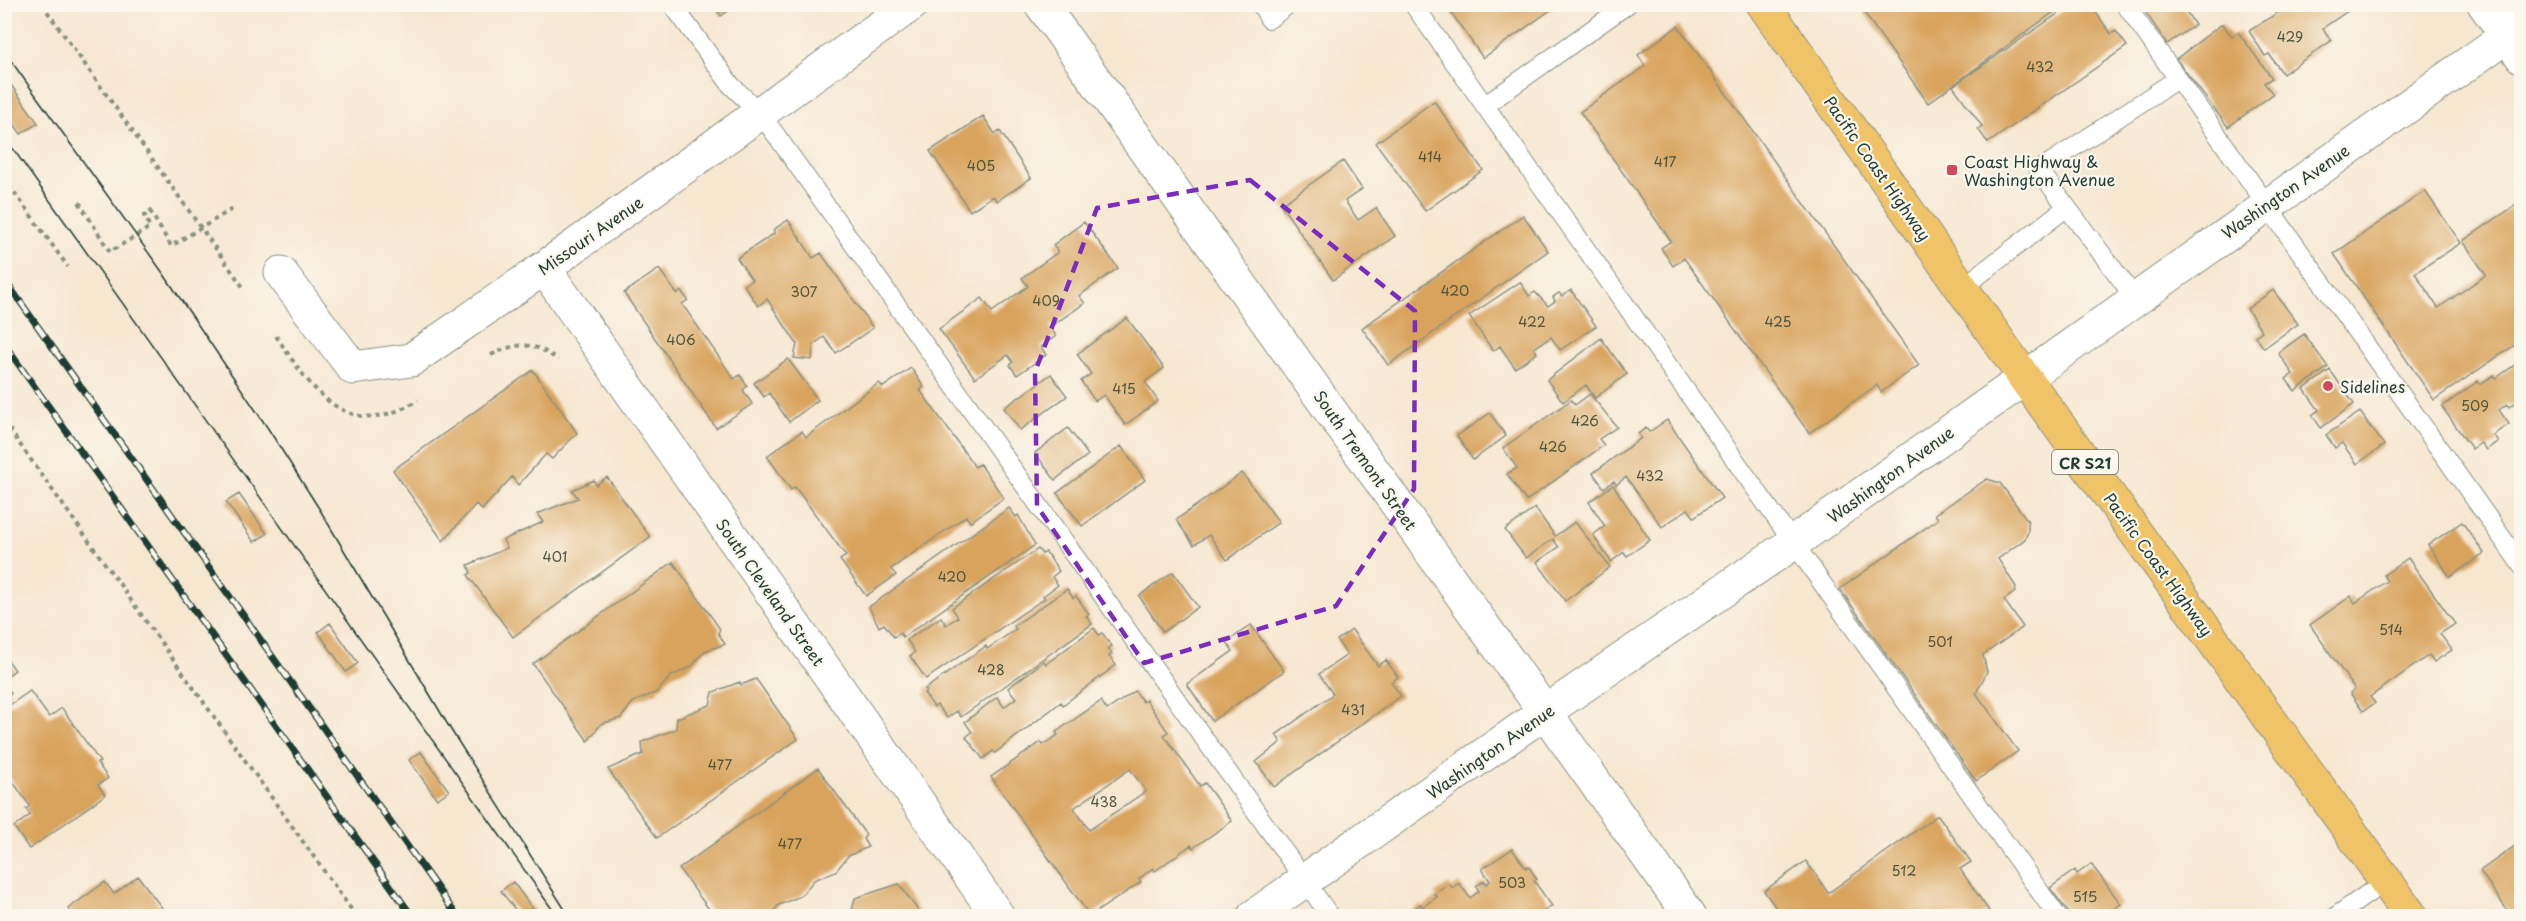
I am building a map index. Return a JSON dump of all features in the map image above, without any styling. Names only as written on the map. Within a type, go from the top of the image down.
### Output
[{"type":"main road","name":"Pacific Coast Highway","points":[[1763,4],[2024,377],[2411,916]]},
{"type":"street","name":"Missouri Avenue","points":[[280,273],[353,368],[411,360],[761,114],[912,4]]},
{"type":"street","name":"South Tremont Street","points":[[1041,4],[1690,916]]},
{"type":"street","points":[[2484,4],[2517,39]]},
{"type":"street","name":"Washington Avenue","points":[[1254,916],[1545,712],[1793,543],[2267,204],[2517,39]]},
{"type":"street","name":"South Cleveland Street","points":[[544,268],[998,916]]},
{"type":"lane","points":[[672,4],[731,85],[761,114],[1330,916]]},
{"type":"lane","points":[[1261,4],[1269,19],[1289,4]]},
{"type":"lane","points":[[1413,4],[2057,916]]},
{"type":"lane","points":[[1484,106],[1628,4]]},
{"type":"lane","points":[[2125,4],[2522,566]]},
{"type":"lane","points":[[2135,298],[2039,170],[2177,79]]},
{"type":"lane","points":[[1962,288],[2067,207]]},
{"type":"lane","points":[[2336,916],[2386,881]]},
{"type":"path","points":[[42,4],[246,292]]},
{"type":"path","points":[[4,178],[68,267]]},
{"type":"path","points":[[79,202],[110,252],[150,227],[144,216],[150,211],[171,246],[234,208]]},
{"type":"path","points":[[271,329],[308,383],[333,407],[360,416],[379,417],[421,399]]},
{"type":"path","points":[[484,360],[514,346],[539,346],[564,365]]},
{"type":"path","points":[[4,422],[356,916]]},
{"type":"highlighted area","points":[[1250,180],[1415,311],[1414,489],[1336,606],[1144,663],[1037,506],[1035,372],[1097,208]]},
{"type":"building","points":[[713,4],[738,4],[721,16]]},
{"type":"building","points":[[1445,4],[1559,4],[1483,58]]},
{"type":"building","points":[[1858,4],[2065,4],[1928,103]]},
{"type":"building","points":[[2072,4],[2090,4],[2111,34],[2116,31],[2127,46],[1988,143],[1978,129],[1982,126],[1953,86]]},
{"type":"building","points":[[2140,4],[2181,4],[2195,25],[2167,44]]},
{"type":"building","points":[[2278,4],[2358,4],[2323,28],[2331,41],[2283,74],[2269,54],[2265,56],[2249,31],[2282,10]]},
{"type":"building","points":[[2222,24],[2232,36],[2238,32],[2272,78],[2264,83],[2273,94],[2228,127],[2176,59]]},
{"type":"building","points":[[1678,26],[1919,365],[1881,392],[1877,385],[1809,433],[1684,258],[1673,266],[1661,248],[1671,241],[1580,112],[1645,66],[1638,55]]},
{"type":"building","points":[[4,75],[38,123],[21,134],[4,110]]},
{"type":"building","points":[[1434,101],[1483,170],[1425,211],[1376,143]]},
{"type":"building","points":[[983,116],[995,134],[1000,131],[1031,178],[997,201],[993,196],[970,211],[930,151]]},
{"type":"building","points":[[1343,161],[1362,189],[1345,201],[1358,220],[1376,208],[1395,236],[1333,280],[1281,205]]},
{"type":"building","points":[[2425,191],[2461,243],[2415,273],[2438,308],[2486,275],[2463,241],[2516,205],[2522,213],[2522,340],[2434,400],[2334,254]]},
{"type":"building","points":[[1523,215],[1548,251],[1388,365],[1362,328]]},
{"type":"building","points":[[788,220],[813,258],[821,253],[873,328],[836,353],[824,337],[813,345],[812,360],[794,358],[797,344],[767,299],[758,306],[744,285],[752,280],[737,258],[775,233],[773,230]]},
{"type":"building","points":[[1084,222],[1118,268],[1079,296],[1085,303],[1050,327],[1056,336],[1041,347],[1046,355],[1017,375],[1010,365],[1013,362],[1008,355],[975,378],[939,329],[982,298],[992,312],[1028,286],[1022,278],[1058,252],[1053,245]]},
{"type":"building","points":[[659,269],[677,294],[681,291],[688,300],[682,304],[734,379],[740,375],[747,386],[743,390],[752,404],[716,428],[624,293]]},
{"type":"building","points":[[1520,282],[1529,296],[1535,292],[1548,306],[1555,301],[1553,297],[1559,293],[1562,296],[1571,290],[1596,326],[1560,350],[1551,337],[1534,348],[1537,353],[1515,368],[1500,346],[1493,351],[1469,316]]},
{"type":"building","points":[[2273,290],[2298,324],[2264,348],[2255,336],[2262,331],[2247,309]]},
{"type":"building","points":[[1127,318],[1164,368],[1145,382],[1158,401],[1125,425],[1104,395],[1095,401],[1081,381],[1091,374],[1077,354]]},
{"type":"building","points":[[2304,334],[2328,367],[2295,391],[2286,379],[2293,374],[2278,353]]},
{"type":"building","points":[[1601,338],[1627,374],[1595,398],[1586,385],[1563,402],[1547,380]]},
{"type":"building","points":[[788,359],[818,400],[789,422],[769,393],[764,397],[754,383]]},
{"type":"building","points":[[2522,360],[2522,398],[2509,407],[2507,404],[2499,410],[2509,424],[2493,435],[2498,441],[2486,450],[2481,443],[2472,449],[2442,407],[2478,381],[2480,384],[2494,375],[2496,378]]},
{"type":"building","points":[[911,368],[924,387],[920,390],[975,467],[980,464],[1004,498],[970,522],[966,516],[891,569],[896,575],[866,596],[840,560],[846,556],[795,487],[791,490],[767,456],[802,431],[806,437],[879,383],[883,387]]},
{"type":"building","points":[[533,370],[577,433],[552,459],[546,454],[518,485],[512,477],[482,510],[476,504],[443,541],[393,470]]},
{"type":"building","points":[[2330,370],[2354,404],[2321,428],[2312,415],[2319,410],[2304,389]]},
{"type":"building","points":[[1051,374],[1067,396],[1020,430],[1004,408]]},
{"type":"building","points":[[1590,394],[1617,427],[1599,439],[1604,445],[1526,501],[1507,474],[1517,468],[1503,448],[1571,400],[1575,405]]},
{"type":"building","points":[[2360,412],[2384,445],[2357,464],[2342,443],[2335,448],[2326,435]]},
{"type":"building","points":[[1490,413],[1506,436],[1473,460],[1457,436]]},
{"type":"building","points":[[1667,420],[1722,498],[1694,517],[1688,509],[1662,527],[1626,477],[1616,485],[1614,481],[1604,488],[1593,473],[1641,438],[1638,434],[1646,428],[1649,432]]},
{"type":"building","points":[[1068,428],[1088,455],[1055,480],[1035,453]]},
{"type":"building","points":[[1121,446],[1145,480],[1082,526],[1057,493]]},
{"type":"building","points":[[1242,473],[1279,522],[1227,560],[1209,535],[1194,545],[1176,520]]},
{"type":"building","points":[[607,477],[650,537],[513,637],[468,575],[471,573],[468,565],[507,548],[503,540],[543,522],[537,514],[578,498],[572,490],[594,480],[596,485]]},
{"type":"building","points":[[1987,479],[2000,483],[2028,521],[2028,532],[2025,539],[1998,559],[2016,587],[2015,592],[2004,600],[2023,627],[1983,655],[1987,672],[1976,693],[2018,751],[1976,781],[1840,589],[1938,519],[1935,514]]},
{"type":"building","points":[[1613,485],[1650,540],[1627,556],[1624,552],[1611,562],[1593,535],[1605,526],[1589,502]]},
{"type":"building","points":[[239,494],[267,534],[254,542],[226,502]]},
{"type":"building","points":[[1009,508],[1016,517],[1018,515],[1035,545],[903,637],[900,633],[894,637],[884,624],[879,627],[869,607]]},
{"type":"building","points":[[1535,508],[1555,536],[1575,522],[1610,567],[1565,601],[1537,562],[1559,547],[1553,539],[1526,558],[1505,530]]},
{"type":"building","points":[[2462,522],[2484,553],[2450,577],[2428,545]]},
{"type":"building","points":[[1038,549],[1042,554],[1046,552],[1059,571],[1052,577],[1058,585],[1043,596],[1045,598],[926,679],[910,656],[915,652],[907,640],[941,617],[946,625],[958,617],[952,608]]},
{"type":"building","points":[[2408,558],[2455,624],[2440,634],[2452,650],[2434,662],[2429,655],[2370,697],[2375,703],[2363,711],[2350,693],[2355,689],[2310,625],[2351,596],[2355,603],[2387,581],[2384,575]]},
{"type":"building","points":[[673,562],[720,629],[718,633],[725,644],[705,651],[691,667],[671,676],[657,692],[633,702],[621,718],[601,724],[588,741],[533,664]]},
{"type":"building","points":[[1173,572],[1198,607],[1163,632],[1139,596]]},
{"type":"building","points":[[1067,589],[1073,598],[1076,596],[1089,614],[1086,616],[1092,624],[961,717],[957,711],[947,718],[937,705],[934,707],[924,693],[927,691],[925,689],[986,646],[987,649],[1016,629],[1014,626]]},
{"type":"building","points":[[330,623],[358,663],[346,672],[318,632]]},
{"type":"building","points":[[1251,625],[1284,671],[1212,721],[1187,684],[1233,651],[1227,642]]},
{"type":"building","points":[[1094,628],[1099,635],[1102,633],[1112,646],[1108,649],[1112,654],[1109,656],[1116,665],[1063,705],[1061,702],[995,753],[993,751],[983,759],[966,737],[972,732],[965,722],[997,697],[1004,707],[1016,698],[1008,688],[1044,661],[1046,664]]},
{"type":"building","points":[[1352,630],[1378,666],[1386,660],[1398,677],[1391,682],[1401,696],[1274,787],[1256,762],[1281,742],[1276,735],[1333,694],[1319,674],[1347,655],[1337,640]]},
{"type":"building","points":[[4,655],[15,670],[4,678]]},
{"type":"building","points":[[756,679],[798,739],[657,838],[608,769],[643,754],[642,742],[676,729],[677,718],[710,705],[713,692]]},
{"type":"building","points":[[4,683],[11,693],[4,698]]},
{"type":"building","points":[[30,691],[49,717],[62,708],[100,762],[97,763],[108,778],[98,785],[105,795],[29,849],[14,827],[30,815],[26,809],[30,806],[4,769],[4,709]]},
{"type":"building","points":[[1135,691],[1143,702],[1146,700],[1168,732],[1164,735],[1200,786],[1205,783],[1232,821],[1193,848],[1191,845],[1155,871],[1153,868],[1139,879],[1141,882],[1090,916],[991,777],[1041,742],[1043,745],[1058,735],[1056,732],[1101,701],[1107,710]],"holes":[[[1130,769],[1146,791],[1089,830],[1074,808]]]},
{"type":"building","points":[[421,752],[449,791],[437,799],[409,760]]},
{"type":"building","points":[[818,768],[866,835],[863,839],[868,847],[848,856],[836,871],[814,880],[801,896],[779,905],[769,916],[714,916],[679,869]]},
{"type":"building","points":[[1938,815],[1971,862],[1960,869],[1989,911],[1980,916],[1898,916],[1894,911],[1886,916],[1782,916],[1764,891],[1806,861],[1828,893]]},
{"type":"building","points":[[2522,841],[2522,916],[2511,916],[2480,871]]},
{"type":"building","points":[[1512,849],[1526,868],[1528,866],[1537,879],[1534,881],[1552,906],[1537,916],[1409,916],[1407,914],[1437,897],[1434,894],[1449,884],[1452,888],[1459,883],[1470,898],[1479,891],[1476,886],[1484,881],[1487,884],[1490,881],[1482,869]]},
{"type":"building","points":[[2091,864],[2121,904],[2103,916],[2071,916],[2050,888],[2075,870],[2077,874]]},
{"type":"building","points":[[138,876],[168,916],[74,916],[68,909],[105,882],[114,894]]},
{"type":"building","points":[[513,882],[538,916],[520,916],[501,891]]},
{"type":"building","points":[[899,884],[922,916],[837,916],[852,911],[855,898]]},
{"type":"tram line","points":[[4,51],[163,273],[269,430],[320,510],[451,730],[569,916]]},
{"type":"tram line","points":[[4,136],[557,916]]},
{"type":"railway","points":[[4,279],[457,916]]},
{"type":"railway","points":[[4,344],[412,916]]},
{"type":"place","name":"Coast Highway & Washington Avenue","points":[[1952,170]]},
{"type":"place","name":"Sidelines","points":[[2328,386]]}]
